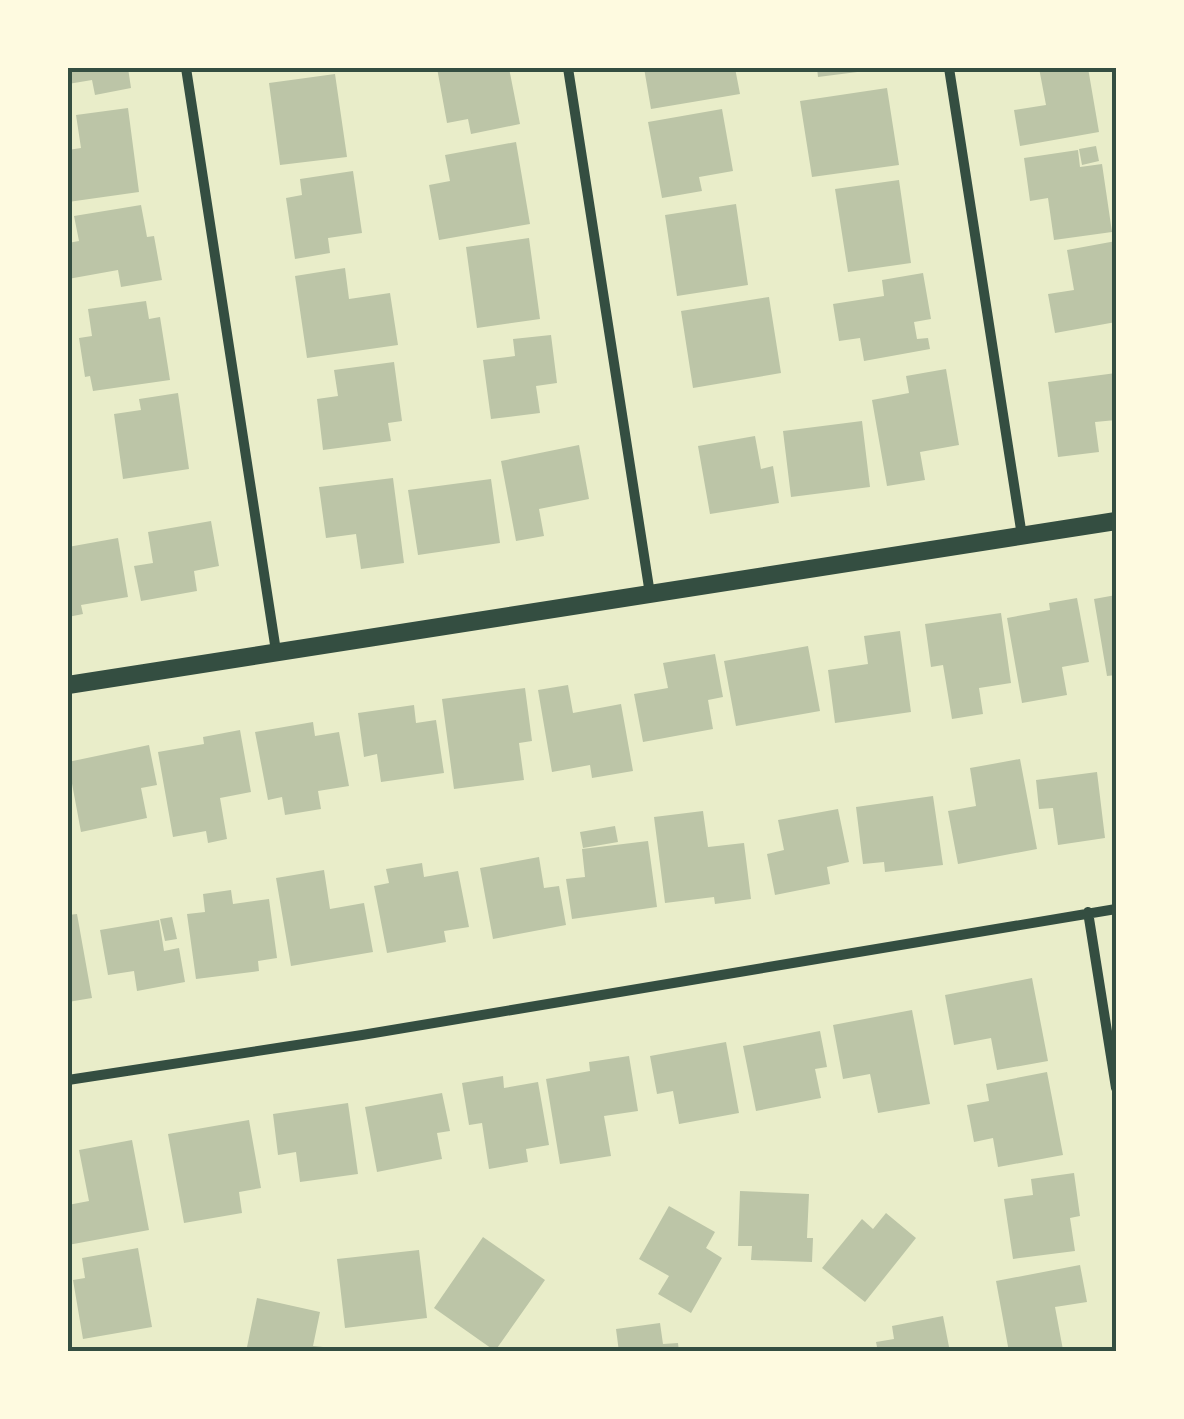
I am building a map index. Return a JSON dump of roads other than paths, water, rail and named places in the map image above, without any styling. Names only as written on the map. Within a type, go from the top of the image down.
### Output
[{"type":"street","points":[[186,68],[276,651]]},
{"type":"street","points":[[568,68],[650,595]]},
{"type":"street","points":[[949,68],[1022,537]]},
{"type":"street","points":[[68,684],[1116,521]]},
{"type":"street","points":[[68,1080],[1116,909]]},
{"type":"street","points":[[1088,912],[1116,1088]]}]
